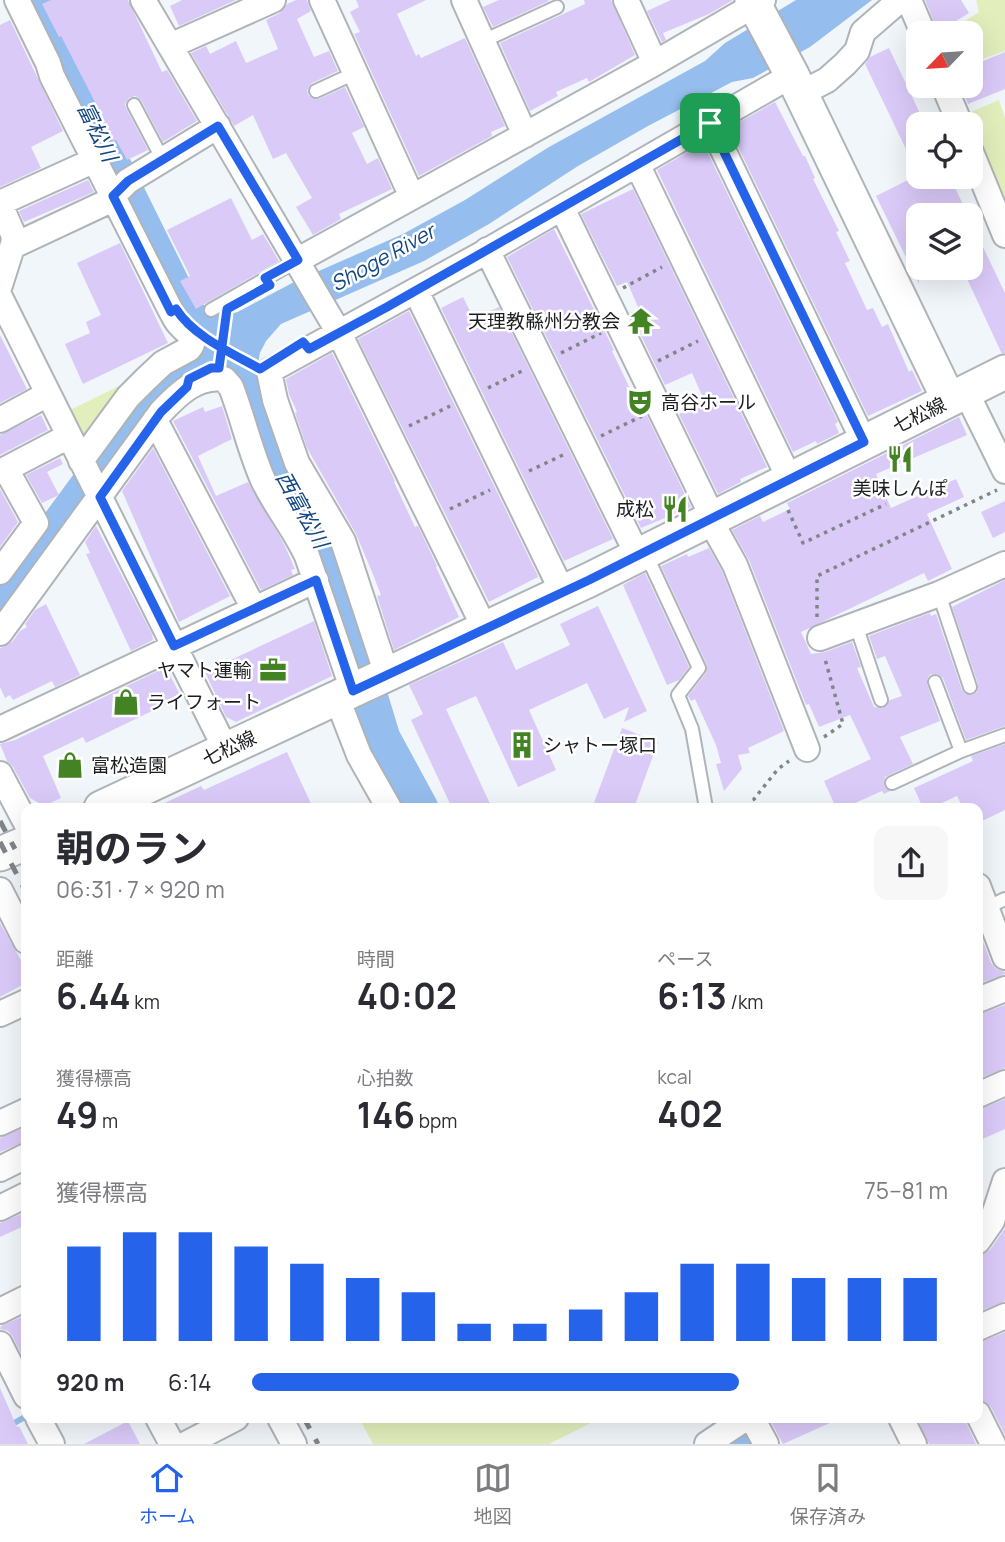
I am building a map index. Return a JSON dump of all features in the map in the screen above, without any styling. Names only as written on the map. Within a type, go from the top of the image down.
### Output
[{"type":"street","points":[[17,0],[48,63],[51,76],[95,160],[119,190],[171,312],[179,325],[190,333],[193,344],[163,363],[128,397],[83,463]]},
{"type":"street","points":[[144,0],[336,328],[485,629]]},
{"type":"street","points":[[170,46],[273,0]]},
{"type":"street","points":[[322,0],[412,197]]},
{"type":"street","points":[[464,0],[525,135]]},
{"type":"street","points":[[626,0],[655,63]]},
{"type":"street","points":[[386,803],[359,755],[363,686],[343,541],[297,463],[268,378],[269,371],[336,328],[416,291],[710,123],[794,80],[827,80],[858,51],[863,32],[900,0]]},
{"type":"street","points":[[909,0],[918,21]]},
{"type":"street","points":[[300,264],[412,197],[655,63],[756,3],[957,396],[1005,471]]},
{"type":"street","points":[[710,123],[864,442]]},
{"type":"street","points":[[13,246],[107,202],[119,190],[218,126]]},
{"type":"street","points":[[0,285],[13,246],[13,234],[0,203],[95,160]]},
{"type":"street","points":[[637,164],[718,331],[788,493]]},
{"type":"street","points":[[983,181],[1005,235]]},
{"type":"street","points":[[562,208],[740,576],[807,749]]},
{"type":"street","points":[[488,250],[584,445],[642,554]]},
{"type":"street","points":[[416,291],[563,593]]},
{"type":"street","points":[[0,297],[226,750]]},
{"type":"street","name":"七松線","points":[[112,803],[563,593],[712,519],[788,493],[864,442],[1005,372]]},
{"type":"street","points":[[0,633],[98,494],[173,399],[187,387],[210,377],[224,379],[231,387],[265,484],[299,538],[363,686]]},
{"type":"street","points":[[0,420],[48,394]]},
{"type":"street","points":[[155,420],[254,608]]},
{"type":"street","points":[[0,572],[36,523],[3,470],[69,436]]},
{"type":"street","points":[[820,638],[939,594],[1005,564]]},
{"type":"street","points":[[0,729],[316,580]]},
{"type":"street","points":[[0,774],[21,814]]},
{"type":"street","points":[[0,854],[21,845]]},
{"type":"street","points":[[0,890],[21,931]]},
{"type":"street","points":[[987,901],[1005,957]]},
{"type":"street","points":[[983,998],[1005,989]]},
{"type":"street","points":[[0,1014],[21,1004]]},
{"type":"street","points":[[983,1093],[1005,1083]]},
{"type":"street","points":[[0,1123],[21,1113]]},
{"type":"street","points":[[0,1169],[21,1158]]},
{"type":"street","points":[[983,1234],[992,1221],[1005,1181]]},
{"type":"street","points":[[0,1208],[21,1198]]},
{"type":"street","points":[[0,1311],[21,1300]]},
{"type":"street","points":[[983,1326],[1005,1316]]},
{"type":"street","points":[[0,1344],[21,1386]]},
{"type":"street","points":[[41,1423],[52,1444]]},
{"type":"street","points":[[162,1423],[172,1444]]},
{"type":"street","points":[[186,1444],[226,1423]]},
{"type":"street","points":[[283,1423],[295,1444]]},
{"type":"street","points":[[715,1441],[741,1423]]},
{"type":"street","points":[[751,1423],[766,1444]]},
{"type":"street","points":[[904,1423],[914,1444]]},
{"type":"street","points":[[982,1423],[993,1444]]},
{"type":"lane","points":[[483,41],[557,8]]},
{"type":"lane","points":[[316,91],[355,73]]},
{"type":"lane","points":[[134,106],[163,160]]},
{"type":"lane","points":[[211,310],[300,264]]},
{"type":"lane","points":[[642,554],[699,668],[678,695],[692,729],[705,803]]},
{"type":"lane","points":[[939,594],[970,687]]},
{"type":"lane","points":[[856,625],[881,700]]},
{"type":"lane","points":[[935,682],[961,751]]},
{"type":"lane","points":[[892,783],[961,751],[1005,735]]},
{"type":"path","points":[[605,297],[682,257]]},
{"type":"path","points":[[219,368],[227,309]]},
{"type":"path","points":[[390,436],[618,324]]},
{"type":"path","points":[[640,369],[718,331]]},
{"type":"path","points":[[206,336],[250,364]]},
{"type":"path","points":[[430,518],[659,408]]},
{"type":"path","points":[[788,493],[803,543],[886,504]]},
{"type":"path","points":[[756,803],[754,799],[778,769],[807,749]]},
{"type":"green space","points":[[976,0],[1005,0],[1005,51],[984,58],[984,21],[965,21],[979,12]]},
{"type":"green space","points":[[999,100],[1005,118],[1005,215],[983,158],[983,112],[971,112]]},
{"type":"green space","points":[[131,380],[90,435],[81,435],[70,410]]},
{"type":"green space","points":[[362,1423],[591,1423],[549,1444],[373,1444]]},
{"type":"water","points":[[796,0],[872,0],[810,47],[753,78],[732,82],[648,126],[424,261],[281,324],[259,349],[256,375],[239,384],[231,366],[213,364],[203,348],[208,319],[232,315],[296,281],[403,234],[465,200],[549,147],[705,61],[725,43]]},
{"type":"building","points":[[51,0],[128,0],[162,72],[167,70],[197,121],[163,142],[141,100],[135,96],[129,98],[125,104],[126,108],[148,150],[127,160],[116,140],[113,141],[103,126],[94,105],[96,104],[42,4]]},
{"type":"building","points":[[182,0],[236,0],[179,26],[170,6]]},
{"type":"building","points":[[296,0],[307,0],[311,11],[297,19],[314,57],[329,51],[338,71],[312,83],[307,90],[308,95],[319,99],[345,87],[364,127],[352,133],[367,164],[378,158],[392,189],[339,214],[341,219],[313,235],[296,207],[312,198],[286,153],[273,159],[253,115],[234,126],[191,53],[206,46],[210,54],[236,41],[246,63],[278,49],[266,20]]},
{"type":"building","points":[[356,0],[426,0],[397,14],[416,56],[419,54],[421,58],[465,38],[505,126],[491,132],[492,136],[419,176],[354,34],[360,32],[350,12],[359,7]]},
{"type":"building","points":[[499,0],[549,1],[493,27],[483,7]]},
{"type":"building","points":[[584,0],[611,0],[635,55],[589,82],[587,78],[556,92],[558,96],[530,111],[500,43],[585,4]]},
{"type":"building","points":[[671,0],[733,0],[709,14],[663,33],[666,40],[662,42],[647,11]]},
{"type":"building","points":[[925,0],[961,0],[969,13],[956,21],[934,21]]},
{"type":"building","points":[[10,20],[63,131],[31,147],[41,168],[0,187],[0,25]]},
{"type":"building","points":[[889,48],[906,84],[906,98],[913,98],[919,112],[906,112],[906,149],[865,64],[870,57]]},
{"type":"building","points":[[1005,52],[1005,89],[984,98],[984,61]]},
{"type":"building","points":[[966,98],[983,98],[968,104]]},
{"type":"building","points":[[775,102],[805,156],[815,178],[813,179],[839,231],[836,232],[850,261],[845,263],[867,310],[873,308],[882,327],[888,324],[909,372],[912,370],[922,391],[868,416],[729,128]]},
{"type":"building","points":[[703,143],[838,422],[835,424],[839,433],[817,444],[816,441],[793,452],[657,170]]},
{"type":"building","points":[[88,180],[94,192],[24,222],[19,211]]},
{"type":"building","points":[[906,181],[906,189],[956,189],[962,203],[906,203],[906,257],[876,196]]},
{"type":"building","points":[[633,189],[767,467],[740,479],[741,482],[718,494],[679,414],[705,402],[692,373],[665,385],[630,313],[639,309],[627,282],[617,286],[581,214]]},
{"type":"building","points":[[231,198],[252,240],[263,234],[279,261],[196,309],[180,281],[190,276],[167,230]]},
{"type":"building","points":[[554,229],[614,350],[612,351],[634,397],[637,395],[691,507],[641,528],[507,257]]},
{"type":"building","points":[[120,243],[168,343],[83,384],[65,344],[90,333],[86,322],[101,315],[77,263]]},
{"type":"building","points":[[983,247],[1005,293],[1005,353],[1002,354],[968,280],[983,280]]},
{"type":"building","points":[[463,297],[474,319],[499,307],[613,539],[564,561],[441,308]]},
{"type":"building","points":[[409,311],[538,577],[489,602],[358,339]]},
{"type":"building","points":[[0,335],[27,389],[0,403]]},
{"type":"building","points":[[332,353],[415,527],[418,526],[459,617],[394,650],[377,596],[381,595],[372,572],[356,534],[307,448],[289,394],[286,379]]},
{"type":"building","points":[[222,406],[232,439],[198,456],[216,496],[248,482],[284,544],[295,569],[291,570],[293,575],[261,590],[173,421],[203,407],[205,412]]},
{"type":"building","points":[[41,415],[48,430],[0,455],[0,435]]},
{"type":"building","points":[[959,417],[967,435],[876,474],[891,508],[956,479],[964,497],[927,514],[952,569],[928,581],[924,573],[801,632],[811,654],[852,642],[861,667],[857,668],[874,707],[883,708],[890,700],[902,696],[885,656],[877,659],[869,636],[930,613],[931,616],[936,614],[962,690],[965,694],[972,695],[977,692],[978,684],[952,607],[1005,580],[1005,726],[966,740],[943,678],[931,674],[927,684],[940,721],[900,737],[913,764],[885,777],[884,786],[890,791],[884,794],[882,791],[855,803],[834,803],[824,781],[871,759],[850,715],[819,727],[809,704],[806,705],[749,560],[732,530],[760,516],[763,522],[790,509],[787,503]]},
{"type":"building","points":[[153,448],[230,596],[179,622],[122,491]]},
{"type":"building","points":[[60,458],[63,464],[47,472],[59,495],[42,503],[26,475]]},
{"type":"building","points":[[0,489],[18,522],[0,547]]},
{"type":"building","points":[[1005,501],[1005,532],[993,538],[981,512]]},
{"type":"building","points":[[96,526],[152,634],[153,640],[131,651],[86,554],[90,553],[85,542]]},
{"type":"building","points":[[709,548],[722,571],[784,731],[748,748],[750,753],[738,755],[742,769],[724,791],[716,764],[721,763],[716,745],[695,699],[691,701],[688,696],[706,673],[707,665],[661,566],[687,554],[688,557]]},
{"type":"building","points":[[645,573],[689,667],[679,680],[667,685],[623,585]]},
{"type":"building","points":[[46,604],[80,675],[55,687],[52,681],[13,700],[10,695],[5,698],[0,687],[0,648],[12,642],[20,631],[27,627],[25,624],[35,610]]},
{"type":"building","name":"シャトー塚口","points":[[598,606],[647,711],[624,722],[629,707],[604,719],[587,683],[529,710],[556,770],[518,787],[476,696],[446,709],[490,803],[450,803],[411,720],[423,714],[409,685],[503,642],[516,670],[570,645],[560,624]]},
{"type":"building","name":"ヤマト運輸","points":[[314,621],[332,676],[236,722],[226,717],[205,672]]},
{"type":"building","points":[[166,667],[181,697],[86,743],[83,737],[43,756],[61,798],[50,803],[39,803],[30,798],[7,761],[0,744],[15,740]]},
{"type":"building","points":[[622,728],[658,742],[636,803],[594,803]]},
{"type":"building","points":[[1005,744],[1005,810],[983,821],[983,803],[960,803],[957,796],[942,803],[921,803],[914,788],[973,761],[971,756]]},
{"type":"building","points":[[287,752],[311,803],[165,803],[201,786],[204,790]]},
{"type":"building","points":[[0,923],[21,960],[21,986],[0,997]]},
{"type":"building","points":[[983,941],[991,963],[1005,974],[983,982]]},
{"type":"building","points":[[1005,1005],[1005,1068],[983,1077],[983,1013]]},
{"type":"building","points":[[1005,1099],[1005,1129],[983,1139],[983,1108]]},
{"type":"building","points":[[21,1129],[21,1143],[0,1152],[0,1138]]},
{"type":"building","points":[[21,1214],[21,1227],[0,1237],[0,1223]]},
{"type":"building","points":[[1005,1228],[1005,1301],[983,1310],[983,1254],[990,1250]]},
{"type":"building","points":[[21,1317],[21,1354],[13,1337],[8,1331],[0,1329],[1,1326]]},
{"type":"building","points":[[1005,1332],[1005,1435],[991,1407],[983,1401],[983,1341]]},
{"type":"building","points":[[0,1388],[17,1427],[19,1426],[28,1444],[0,1444]]},
{"type":"building","points":[[129,1423],[140,1444],[84,1444]]},
{"type":"building","points":[[772,1423],[830,1423],[783,1444]]},
{"type":"building","points":[[919,1423],[966,1423],[976,1444],[929,1444]]},
{"type":"waterway","name":"富松川","points":[[32,0],[187,314],[207,330],[252,330]]},
{"type":"waterway","name":"Shoge River","points":[[0,604],[158,389],[186,367],[222,350],[250,331]]},
{"type":"waterway","name":"西富松川","points":[[249,336],[243,347],[240,367],[285,487],[325,548],[383,738],[418,803]]},
{"type":"waterway","points":[[0,1431],[21,1419]]},
{"type":"waterway","name":"西富松川","points":[[732,1423],[744,1444]]},
{"type":"railway","points":[[0,821],[15,849]]},
{"type":"railway","points":[[0,842],[21,882]]},
{"type":"railway","points":[[307,1423],[318,1444]]},
{"type":"place","name":"天理教緜州分教会","points":[[641,321]]},
{"type":"place","name":"高谷ホール","points":[[640,402]]},
{"type":"place","name":"美味しんぽ","points":[[900,459]]},
{"type":"place","name":"成松","points":[[675,509]]},
{"type":"place","name":"ヤマト運輸","points":[[273,670]]},
{"type":"place","name":"ライフォート","points":[[126,702]]},
{"type":"place","name":"シャトー塚口","points":[[522,745]]},
{"type":"place","name":"富松造園","points":[[70,765]]},
{"type":"route","points":[[710,123],[387,307],[309,349],[303,342],[260,369],[222,347],[184,321],[176,309],[171,312],[113,196],[128,181],[218,126],[298,260],[265,278],[270,285],[227,309],[222,347],[219,368],[211,368],[189,379],[187,387],[161,412],[100,497],[174,646],[316,580],[353,691],[589,580],[864,442],[710,123]]}]
